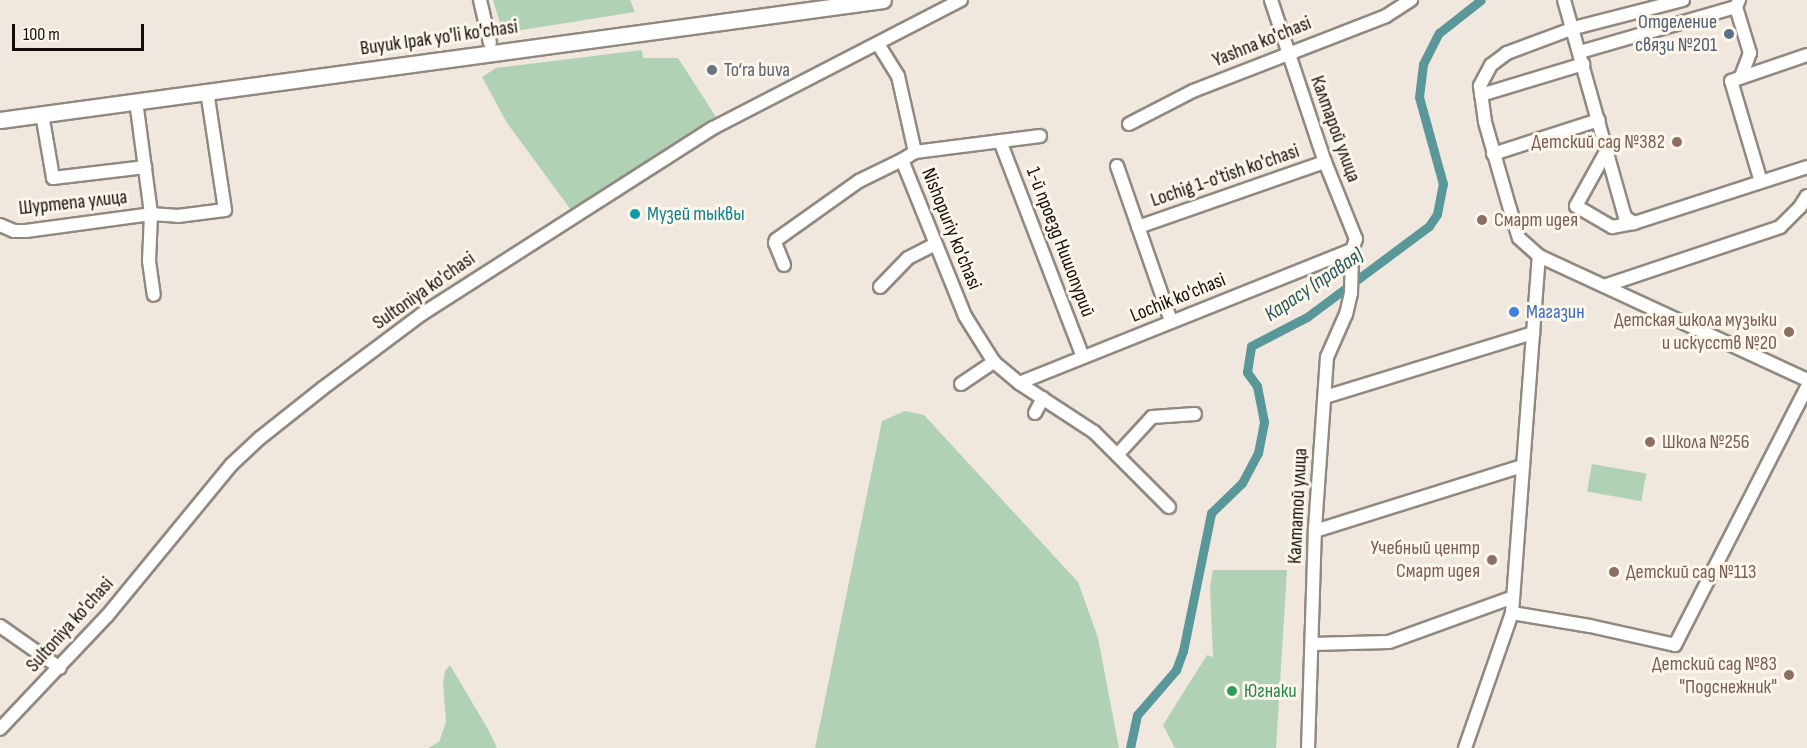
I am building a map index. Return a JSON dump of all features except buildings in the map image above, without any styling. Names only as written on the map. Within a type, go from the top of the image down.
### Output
[{"type":"main road","name":"Buyuk Ipak yo'li ko'chasi","points":[[0,120],[808,0]]},
{"type":"main road","name":"Buyuk Ipak yo'li ko'chasi","points":[[0,111],[883,0]]},
{"type":"street","points":[[480,0],[490,48]]},
{"type":"street","name":"Sultoniya ko'chasi","points":[[0,729],[60,668],[106,616],[231,465],[260,438],[323,388],[422,314],[713,128],[961,0]]},
{"type":"street","name":"Калтарой улица","points":[[1271,0],[1325,162],[1356,239],[1352,250],[1353,270]]},
{"type":"street","name":"Yashna ko'chasi","points":[[1129,124],[1193,91],[1287,52],[1386,16],[1411,0]]},
{"type":"street","points":[[1564,0],[1574,28],[1625,217],[1634,223]]},
{"type":"street","points":[[1683,0],[1574,28],[1507,53],[1491,65],[1480,86],[1481,95],[1493,154],[1520,238],[1539,256],[1807,380]]},
{"type":"street","points":[[1481,95],[1737,4],[1750,53],[1742,76]]},
{"type":"street","name":"Nishopuriy ko'chasi","points":[[878,44],[898,76],[915,152],[902,160],[965,316],[994,362],[1019,383],[1094,432],[1169,507]]},
{"type":"street","points":[[1761,183],[1731,81],[1807,54]]},
{"type":"street","name":"Шуртепа улица","points":[[0,225],[14,231],[26,231],[151,214],[177,216],[225,210],[207,91]]},
{"type":"street","points":[[136,101],[151,214],[149,261],[154,295]]},
{"type":"street","points":[[42,114],[53,178],[145,167]]},
{"type":"street","points":[[1493,154],[1599,120]]},
{"type":"street","points":[[915,152],[1040,136]]},
{"type":"street","name":"1-й проезд Нишопурий","points":[[1000,141],[1083,357]]},
{"type":"street","points":[[1607,150],[1576,206],[1612,227],[1634,223],[1807,167]]},
{"type":"street","points":[[784,265],[775,243],[776,240],[859,181],[902,160]]},
{"type":"street","name":"Lochig 1-o'tish ko'chasi","points":[[1138,227],[1325,162]]},
{"type":"street","points":[[1117,166],[1171,321]]},
{"type":"street","points":[[1604,286],[1780,227],[1800,207],[1807,196]]},
{"type":"street","points":[[880,286],[908,258],[935,244]]},
{"type":"street","name":"Lochik ko'chasi","points":[[1019,383],[1352,250]]},
{"type":"street","points":[[1465,748],[1512,613],[1539,256]]},
{"type":"street","name":"Калтатой улица","points":[[1308,748],[1315,531],[1328,357],[1346,314],[1353,270]]},
{"type":"street","points":[[1325,398],[1533,333]]},
{"type":"street","points":[[962,384],[994,362]]},
{"type":"street","points":[[1512,613],[1590,626],[1675,645],[1807,387]]},
{"type":"street","points":[[1035,413],[1043,398]]},
{"type":"street","points":[[1118,454],[1152,417],[1195,414]]},
{"type":"street","points":[[1315,531],[1523,466]]},
{"type":"street","points":[[1312,644],[1389,642],[1513,597]]},
{"type":"street","points":[[0,626],[60,668]]},
{"type":"green space","points":[[493,0],[630,0],[635,12],[503,33]]},
{"type":"green space","points":[[642,50],[643,58],[678,58],[716,117],[571,210],[507,123],[482,77],[496,68]]},
{"type":"green space","points":[[905,411],[924,415],[1078,582],[1098,638],[1119,748],[815,748],[882,421]]},
{"type":"green space","points":[[1592,464],[1646,474],[1641,501],[1587,492]]},
{"type":"green space","name":"Югнаки","points":[[1213,570],[1287,570],[1276,748],[1175,748],[1163,725],[1207,655],[1213,657],[1210,587]]},
{"type":"green space","points":[[450,665],[497,748],[428,748],[439,742],[446,722],[443,683],[445,671]]},
{"type":"waterway","name":"Карасу (правая)","points":[[1130,748],[1137,715],[1176,670],[1183,651],[1211,513],[1242,483],[1258,453],[1264,422],[1257,386],[1247,372],[1251,346],[1307,317],[1429,226],[1437,214],[1443,184],[1419,97],[1423,64],[1439,33],[1481,0]]},
{"type":"place","name":"Отделение связи №201","points":[[1729,34]]},
{"type":"place","name":"To‘ra buva","points":[[712,70]]},
{"type":"place","name":"Детский сад №382","points":[[1677,142]]},
{"type":"place","name":"Музей тыквы","points":[[635,214]]},
{"type":"place","name":"Смарт идея","points":[[1482,220]]},
{"type":"place","name":"Магазин","points":[[1514,312]]},
{"type":"place","name":"Детская школа музыки и искусств №20","points":[[1789,332]]},
{"type":"place","name":"Школа №256","points":[[1650,442]]},
{"type":"place","name":"Учебный центр Смарт идея","points":[[1492,560]]},
{"type":"place","name":"Детский сад №113","points":[[1614,572]]},
{"type":"place","name":"Детский сад №83 \"Подснежник\"","points":[[1789,675]]},
{"type":"place","name":"Югнаки","points":[[1232,691]]}]
